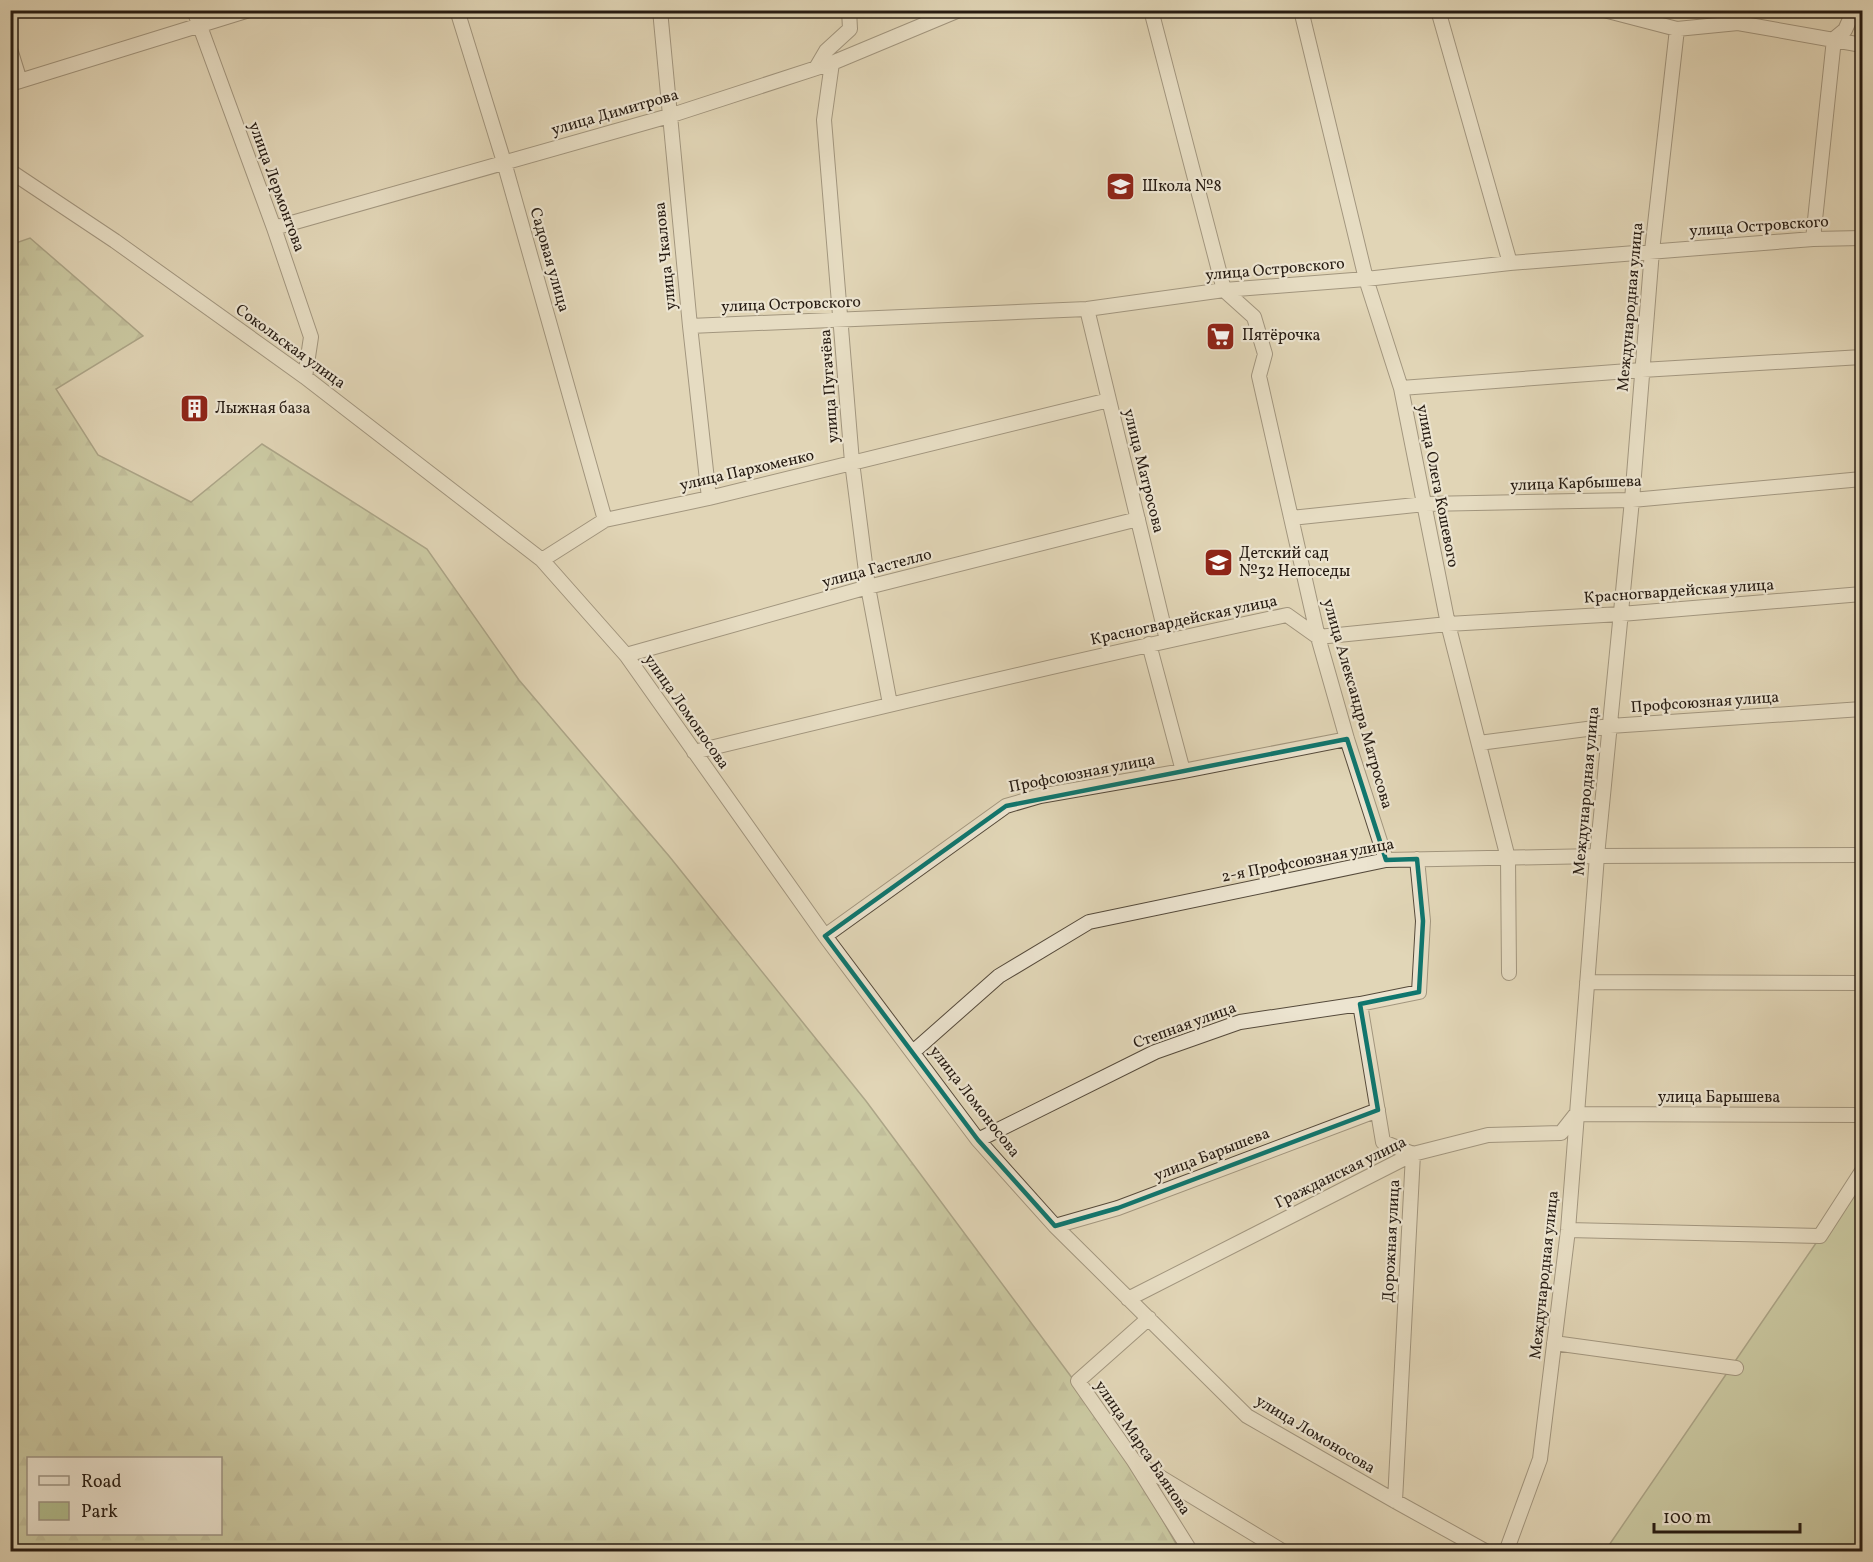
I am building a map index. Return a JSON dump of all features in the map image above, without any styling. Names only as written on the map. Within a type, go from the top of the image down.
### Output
[{"type":"street","name":"улица Лермонтова","points":[[194,10],[274,228],[311,337],[305,377]]},
{"type":"street","points":[[10,48],[15,83],[249,10]]},
{"type":"street","name":"Садовая улица","points":[[457,10],[504,162],[605,520]]},
{"type":"street","name":"улица Чкалова","points":[[660,10],[690,326],[710,498]]},
{"type":"street","points":[[816,68],[826,51],[850,29],[849,10]]},
{"type":"street","name":"улица Димитрова","points":[[274,228],[669,116],[832,63],[958,10]]},
{"type":"street","points":[[1151,10],[1224,290]]},
{"type":"street","name":"улица Олега Кошевого","points":[[1301,10],[1366,279],[1401,388],[1448,624],[1508,858],[1509,973]]},
{"type":"street","points":[[1438,10],[1510,263]]},
{"type":"street","points":[[1604,10],[1677,29],[1738,23],[1863,45]]},
{"type":"street","points":[[1813,239],[1834,39],[1845,30],[1854,10]]},
{"type":"street","name":"Международная улица","points":[[1506,1551],[1540,1459],[1568,1230],[1597,856],[1632,500],[1652,251],[1677,29]]},
{"type":"street","name":"улица Пугачёва","points":[[832,63],[824,120],[852,462],[868,587],[890,704]]},
{"type":"street","name":"Сокольская улица","points":[[10,171],[115,241],[305,377],[542,560]]},
{"type":"street","name":"улица Островского","points":[[690,326],[1087,309],[1224,290],[1366,279],[1510,263],[1813,239],[1863,238]]},
{"type":"street","name":"улица Александра Матросова","points":[[1224,290],[1254,317],[1265,354],[1259,376],[1318,638],[1347,739],[1386,860]]},
{"type":"street","name":"улица Матросова","points":[[1087,309],[1167,640]]},
{"type":"street","points":[[1401,388],[1642,370],[1863,357]]},
{"type":"street","name":"улица Пархоменко","points":[[542,560],[605,520],[710,498],[1109,400]]},
{"type":"street","name":"улица Карбышева","points":[[1291,518],[1425,504],[1632,500],[1863,479]]},
{"type":"street","name":"улица Гастелло","points":[[626,656],[868,587],[1138,519]]},
{"type":"street","name":"улица Ломоносова","points":[[542,560],[626,656],[825,936],[978,1140],[1055,1226],[1247,1416],[1395,1502],[1487,1551]]},
{"type":"street","name":"Красногвардейская улица","points":[[694,752],[1149,644],[1287,615],[1318,638],[1448,624],[1621,614],[1863,594]]},
{"type":"street","points":[[1149,644],[1183,771]]},
{"type":"street","name":"Профсоюзная улица","points":[[1479,743],[1610,726],[1863,710]]},
{"type":"street","name":"Профсоюзная улица","points":[[825,936],[1006,806],[1040,796],[1347,739]]},
{"type":"street","name":"2-я Профсоюзная улица","points":[[913,1052],[999,976],[1089,922],[1386,860],[1863,855]]},
{"type":"street","name":"Степная улица","points":[[978,1140],[1155,1052],[1240,1022],[1360,1004],[1419,992],[1423,921],[1417,859]]},
{"type":"street","points":[[1587,982],[1863,983]]},
{"type":"street","points":[[1360,1004],[1383,1142],[1413,1154]]},
{"type":"street","name":"улица Барышева","points":[[1055,1226],[1118,1208],[1378,1110]]},
{"type":"street","name":"улица Барышева","points":[[1576,1114],[1863,1115]]},
{"type":"street","name":"Гражданская улица","points":[[1128,1299],[1413,1154],[1488,1135],[1561,1133],[1576,1114]]},
{"type":"street","name":"Дорожная улица","points":[[1395,1502],[1413,1154]]},
{"type":"street","points":[[1568,1230],[1820,1236],[1863,1171]]},
{"type":"street","name":"улица Марса Баянова","points":[[1149,1318],[1078,1381],[1134,1461],[1191,1551]]},
{"type":"street","points":[[1554,1343],[1736,1368]]},
{"type":"street","points":[[1134,1461],[1284,1551]]},
{"type":"highlighted area","points":[[1347,739],[1386,860],[1417,859],[1423,921],[1419,992],[1360,1004],[1378,1110],[1118,1208],[1055,1226],[978,1140],[825,936],[1006,806]]},
{"type":"green space","points":[[30,238],[143,336],[56,389],[98,455],[191,502],[262,444],[427,549],[519,680],[669,856],[866,1101],[1116,1437],[1180,1551],[11,1552],[10,245]]},
{"type":"green space","points":[[1862,1176],[1862,1551],[1605,1551]]},
{"type":"place","name":"Школа №8","points":[[1121,187]]},
{"type":"place","name":"Пятёрочка","points":[[1221,336]]},
{"type":"place","name":"Лыжная база","points":[[194,409]]},
{"type":"place","name":"Детский сад №32 Непоседы","points":[[1218,563]]}]
